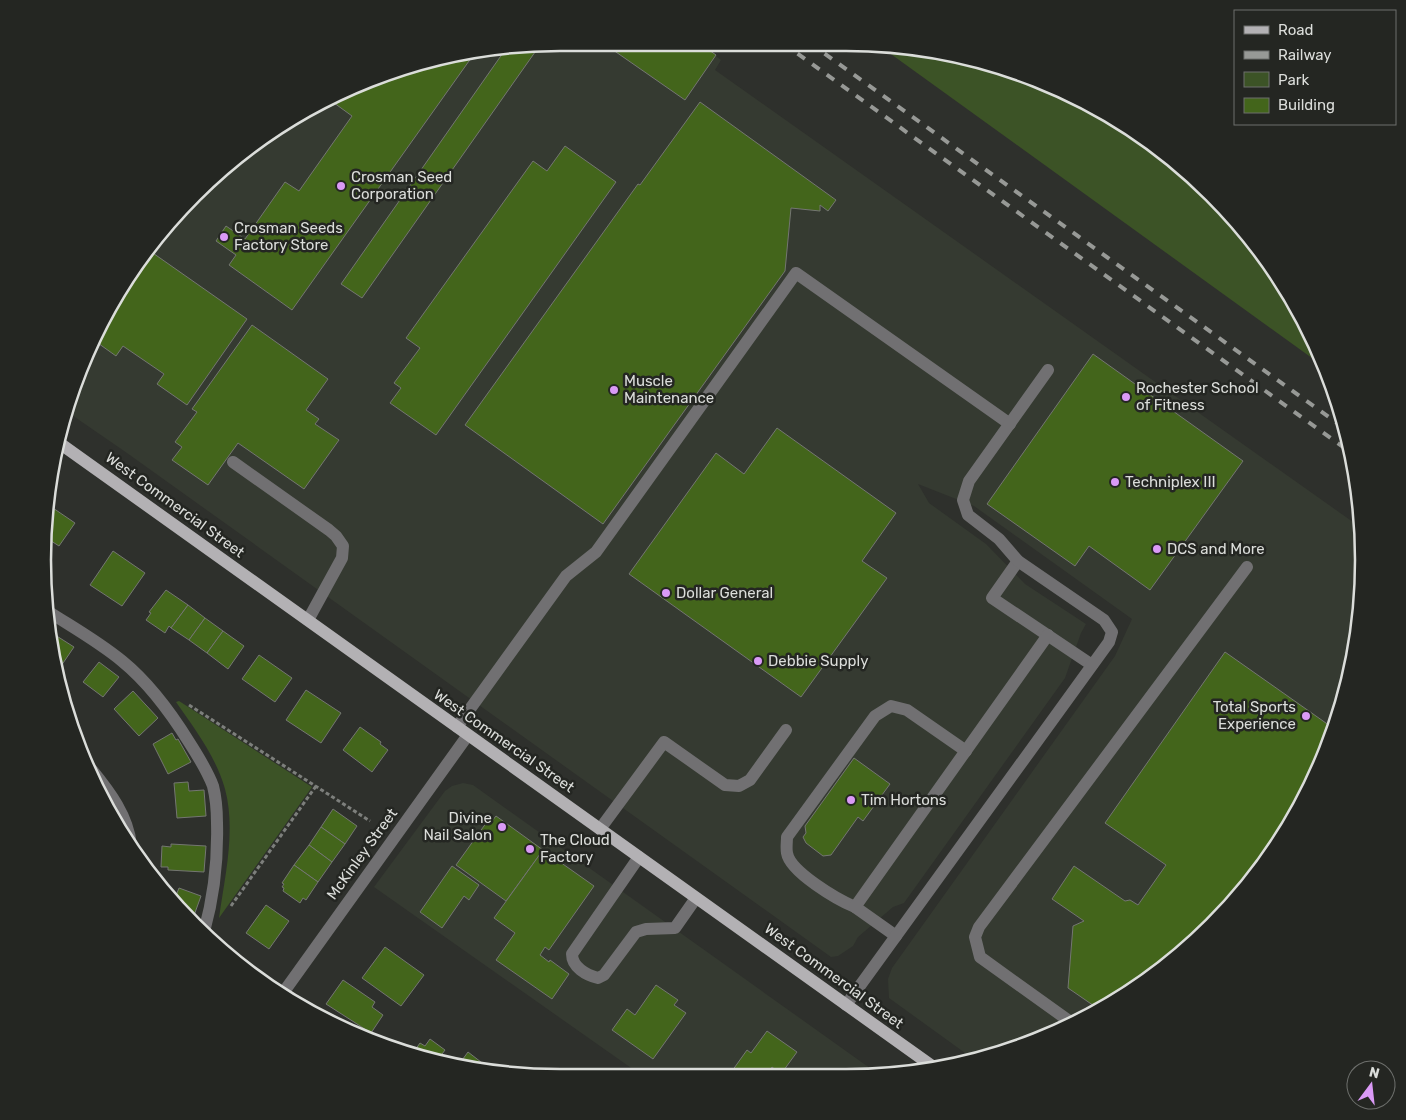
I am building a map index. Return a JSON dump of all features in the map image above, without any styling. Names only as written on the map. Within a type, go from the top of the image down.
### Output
[{"type":"main road","name":"West Commercial Street","points":[[64,447],[926,1062]]},
{"type":"street","points":[[457,727],[566,576],[596,552],[796,273],[1010,424]]},
{"type":"street","points":[[846,1005],[1109,642],[1112,632],[1104,620],[1018,561],[999,539],[968,515],[963,500],[969,482],[1048,370]]},
{"type":"street","points":[[233,462],[329,530],[343,546],[342,558],[308,620]]},
{"type":"street","points":[[1018,561],[992,598],[1092,665]]},
{"type":"street","points":[[1066,1018],[980,957],[975,937],[979,927],[1247,567]]},
{"type":"street","points":[[55,616],[100,644],[123,662],[162,702],[176,720],[202,762],[213,786],[216,807],[217,869],[205,925]]},
{"type":"street","points":[[855,907],[1048,635]]},
{"type":"street","points":[[896,936],[855,907],[840,901],[798,871],[787,854],[787,837],[875,716],[891,706],[907,710],[966,751]]},
{"type":"street","points":[[600,829],[664,742],[725,785],[739,786],[750,780],[786,730]]},
{"type":"street","name":"McKinley Street","points":[[286,989],[468,735]]},
{"type":"street","points":[[108,792],[119,808],[127,827]]},
{"type":"street","points":[[639,857],[572,954],[572,960],[576,966],[590,976],[598,978],[604,974],[636,932],[646,929],[675,928],[696,898]]},
{"type":"path","points":[[162,702],[177,697],[370,821]]},
{"type":"path","points":[[207,926],[218,924],[316,786]]},
{"type":"shaded area","points":[[709,51],[721,60],[715,70],[1353,522],[1354,593],[1345,659],[1328,724],[1316,755],[1287,814],[1250,870],[1206,920],[1156,964],[1100,1001],[1041,1030],[1010,1042],[966,1054],[889,998],[888,979],[892,968],[1115,656],[1132,619],[974,506],[918,484],[929,503],[986,544],[1025,584],[1086,624],[1065,678],[904,903],[893,907],[858,937],[853,946],[838,956],[831,957],[73,415],[90,365],[104,335],[119,306],[156,250],[200,200],[250,156],[277,137],[306,119],[365,90],[396,78],[461,61],[527,52]]},
{"type":"shaded area","points":[[463,783],[473,785],[870,1068],[633,1069],[374,887],[445,791],[452,786]]},
{"type":"green space","points":[[890,53],[945,61],[1010,78],[1041,90],[1100,119],[1156,156],[1206,200],[1250,250],[1287,306],[1313,359]]},
{"type":"green space","points":[[179,701],[312,787],[219,918],[230,837],[228,805],[225,789],[216,766],[176,702]]},
{"type":"building","points":[[615,51],[710,51],[716,55],[685,100]]},
{"type":"building","points":[[535,52],[362,298],[341,284],[501,55]]},
{"type":"building","name":"Crosman Seed Corporation","points":[[470,60],[292,310],[229,265],[236,255],[216,241],[226,226],[245,239],[285,182],[299,191],[352,116],[335,104],[396,78]]},
{"type":"building","points":[[700,102],[836,200],[828,211],[820,205],[820,211],[791,208],[785,271],[603,524],[465,425],[638,184],[640,185]]},
{"type":"building","points":[[565,146],[616,182],[436,435],[390,403],[401,388],[394,383],[420,348],[406,338],[533,161],[547,171]]},
{"type":"building","points":[[154,253],[247,319],[187,405],[157,384],[164,374],[123,346],[116,356],[100,344],[119,306]]},
{"type":"building","points":[[252,325],[328,379],[306,410],[319,419],[315,424],[339,440],[304,489],[238,443],[208,485],[172,460],[182,447],[175,442],[197,412],[192,409]]},
{"type":"building","name":"Techniplex III","points":[[1093,354],[1243,461],[1150,590],[1089,546],[1075,566],[987,504]]},
{"type":"building","points":[[777,428],[896,513],[862,561],[887,578],[801,697],[629,574],[716,453],[744,474]]},
{"type":"building","points":[[54,509],[75,523],[59,546],[52,541]]},
{"type":"building","points":[[113,551],[145,573],[122,606],[90,585]]},
{"type":"building","points":[[166,590],[188,605],[165,633],[146,620],[151,613],[149,612]]},
{"type":"building","points":[[188,605],[205,618],[189,640],[171,628]]},
{"type":"building","points":[[205,618],[223,631],[207,653],[189,640]]},
{"type":"building","points":[[223,631],[244,646],[228,669],[207,653]]},
{"type":"building","points":[[58,637],[74,647],[62,664]]},
{"type":"building","points":[[1225,652],[1328,724],[1316,755],[1287,814],[1250,870],[1206,920],[1156,964],[1093,1005],[1068,988],[1073,926],[1084,921],[1052,899],[1074,866],[1125,901],[1130,900],[1138,905],[1166,865],[1105,823]]},
{"type":"building","points":[[259,655],[292,678],[275,702],[242,679]]},
{"type":"building","points":[[99,662],[119,677],[103,697],[83,682]]},
{"type":"building","points":[[306,690],[341,713],[321,743],[286,720]]},
{"type":"building","points":[[133,691],[158,718],[139,736],[114,709]]},
{"type":"building","points":[[360,727],[381,742],[380,744],[388,750],[372,772],[343,750]]},
{"type":"building","points":[[172,733],[176,740],[178,739],[191,762],[168,774],[153,744]]},
{"type":"building","name":"Tim Hortons","points":[[854,758],[890,784],[863,821],[858,817],[831,855],[823,856],[806,843],[803,837],[806,833],[805,826]]},
{"type":"building","points":[[188,782],[189,791],[204,790],[206,816],[177,818],[174,783]]},
{"type":"building","points":[[333,809],[357,826],[345,844],[321,827]]},
{"type":"building","points":[[496,816],[543,850],[506,901],[456,865],[489,819],[492,821]]},
{"type":"building","points":[[321,827],[345,844],[332,862],[309,845]]},
{"type":"building","points":[[171,844],[206,846],[204,872],[168,870],[168,867],[161,867],[162,846],[171,847]]},
{"type":"building","points":[[309,845],[332,862],[318,882],[294,865]]},
{"type":"building","points":[[543,850],[594,886],[549,950],[545,947],[540,955],[569,974],[552,999],[496,960],[515,933],[494,918]]},
{"type":"building","points":[[294,865],[318,882],[306,900],[303,898],[300,903],[283,891],[284,888],[282,887],[284,884],[282,883]]},
{"type":"building","points":[[452,866],[479,885],[469,900],[464,896],[442,928],[420,912]]},
{"type":"building","points":[[179,888],[201,896],[195,914],[178,895]]},
{"type":"building","points":[[266,905],[289,921],[269,949],[246,933]]},
{"type":"building","points":[[385,947],[424,975],[401,1006],[362,978]]},
{"type":"building","points":[[343,980],[375,1002],[372,1007],[383,1015],[371,1032],[326,1004]]},
{"type":"building","points":[[656,985],[678,1000],[674,1005],[686,1013],[653,1059],[612,1030],[627,1009],[635,1015]]},
{"type":"building","points":[[767,1031],[797,1052],[785,1069],[775,1069],[772,1067],[771,1069],[733,1069],[747,1050],[751,1053]]},
{"type":"building","points":[[430,1039],[445,1050],[442,1054],[417,1048],[420,1043],[425,1046]]},
{"type":"building","points":[[468,1052],[481,1062],[463,1059]]},
{"type":"railway","points":[[794,51],[1341,446]]},
{"type":"railway","points":[[821,51],[1335,422]]},
{"type":"place","name":"Crosman Seed Corporation","points":[[341,186]]},
{"type":"place","name":"Crosman Seeds Factory Store","points":[[224,237]]},
{"type":"place","name":"Muscle Maintenance","points":[[614,390]]},
{"type":"place","name":"Rochester School of Fitness","points":[[1126,397]]},
{"type":"place","name":"Techniplex III","points":[[1115,482]]},
{"type":"place","name":"DCS and More","points":[[1157,549]]},
{"type":"place","name":"Dollar General","points":[[666,593]]},
{"type":"place","name":"Debbie Supply","points":[[758,661]]},
{"type":"place","name":"Total Sports Experience","points":[[1306,716]]},
{"type":"place","name":"Tim Hortons","points":[[851,800]]},
{"type":"place","name":"Divine Nail Salon","points":[[502,827]]},
{"type":"place","name":"The Cloud Factory","points":[[530,849]]}]
